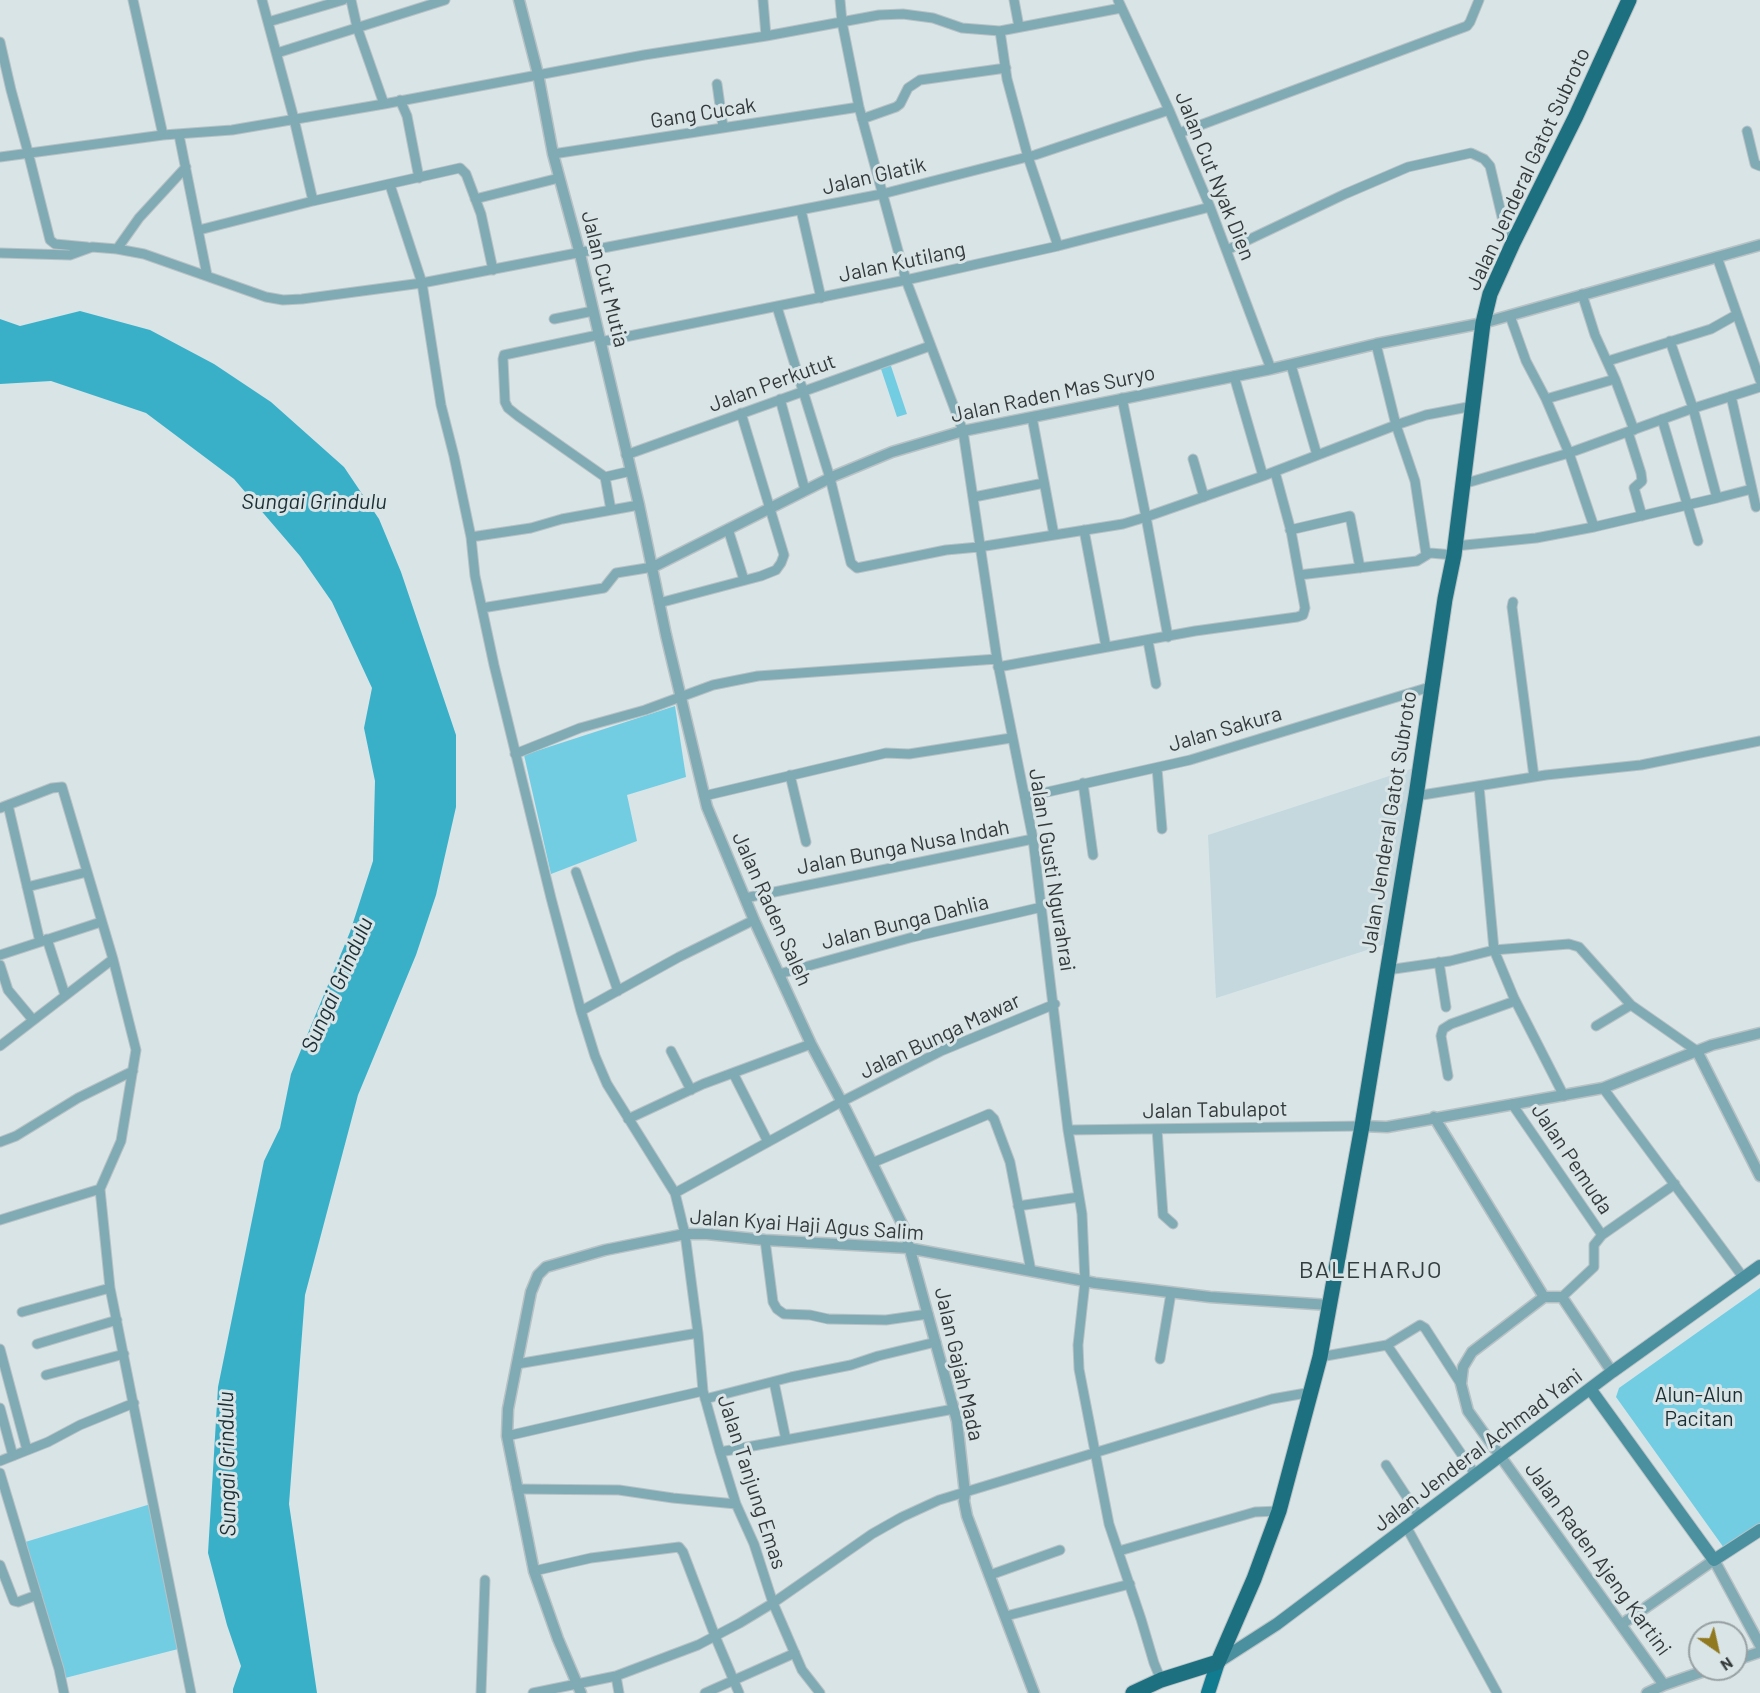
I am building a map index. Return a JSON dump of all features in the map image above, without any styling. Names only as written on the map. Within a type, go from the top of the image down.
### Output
[{"type":"highway","name":"Jalan Jenderal Gatot Subroto","points":[[1218,1662],[1267,1547],[1320,1357],[1362,1126],[1416,796],[1445,599],[1461,548],[1474,481],[1473,406],[1483,323],[1490,294],[1629,0]]},
{"type":"highway","points":[[1133,1693],[1161,1680],[1218,1662]]},
{"type":"main road","name":"Jalan Jenderal Achmad Yani","points":[[1218,1662],[1277,1624],[1612,1372],[1760,1266]]},
{"type":"main road","points":[[1591,1390],[1714,1560],[1760,1530]]},
{"type":"main road","points":[[1208,1693],[1218,1662]]},
{"type":"street","points":[[133,0],[163,135]]},
{"type":"street","points":[[262,0],[313,201]]},
{"type":"street","points":[[268,22],[343,0]]},
{"type":"street","points":[[351,0],[357,27],[384,104]]},
{"type":"street","points":[[277,53],[445,0]]},
{"type":"street","name":"Jalan Cut Mutia","points":[[519,0],[553,154],[580,254],[653,567]]},
{"type":"street","points":[[763,0],[766,36]]},
{"type":"street","name":"Jalan I Gusti Ngurahrai","points":[[840,0],[842,22],[859,107],[906,280],[963,430],[997,663],[1033,839],[1068,1130],[1082,1214],[1085,1282],[1078,1345],[1079,1369],[1109,1524],[1161,1680]]},
{"type":"street","points":[[1014,0],[1018,27]]},
{"type":"street","points":[[1179,133],[1467,26],[1479,0]]},
{"type":"street","points":[[0,157],[163,135],[232,130],[879,15],[903,14],[933,18],[962,28],[1000,31],[1120,4]]},
{"type":"street","name":"Jalan Cut Nyak Dien","points":[[1120,4],[1170,110],[1227,250],[1271,369]]},
{"type":"street","points":[[1000,31],[1006,68],[1028,157],[1058,246]]},
{"type":"street","points":[[0,42],[51,243],[92,248]]},
{"type":"street","points":[[862,119],[896,107],[902,101],[908,88],[920,80],[1006,68]]},
{"type":"street","points":[[717,84],[723,127]]},
{"type":"street","points":[[400,100],[407,116],[419,178]]},
{"type":"street","name":"Gang Cucak","points":[[553,154],[859,107]]},
{"type":"street","name":"Jalan Glatik","points":[[92,248],[117,249],[144,254],[207,274],[266,297],[283,300],[422,283],[882,194],[1028,157],[1170,110]]},
{"type":"street","points":[[1747,131],[1755,164],[1760,166]]},
{"type":"street","points":[[179,135],[207,274]]},
{"type":"street","points":[[1227,250],[1408,167],[1471,153],[1484,159],[1490,166],[1503,217],[1513,243]]},
{"type":"street","points":[[117,249],[186,167]]},
{"type":"street","points":[[199,230],[313,201],[461,168],[466,174],[481,214],[493,270]]},
{"type":"street","points":[[476,199],[559,178]]},
{"type":"street","name":"Jalan Tanjung Emas","points":[[390,185],[422,283],[441,405],[471,537],[475,576],[515,754],[581,1011],[595,1056],[607,1084],[675,1193],[685,1234],[704,1395],[720,1452],[736,1504],[754,1544],[773,1603],[802,1670],[820,1693]]},
{"type":"street","name":"Jalan Kutilang","points":[[605,477],[507,407],[504,355],[821,298],[1058,246],[1210,207]]},
{"type":"street","points":[[801,210],[821,298]]},
{"type":"street","name":"Jalan Raden Mas Suryo","points":[[653,567],[830,477],[892,452],[963,430],[1271,369],[1376,344],[1483,323],[1760,245]]},
{"type":"street","points":[[0,253],[70,255],[92,248]]},
{"type":"street","points":[[1717,257],[1760,380]]},
{"type":"street","points":[[1582,294],[1595,335],[1615,379],[1631,431],[1641,473],[1642,481],[1634,488],[1642,516]]},
{"type":"street","points":[[777,307],[830,477],[851,563],[857,568],[946,550],[1054,536],[1146,517],[1275,472],[1396,425],[1426,415],[1473,406]]},
{"type":"street","points":[[554,319],[593,311]]},
{"type":"street","points":[[1608,361],[1711,329],[1736,315]]},
{"type":"street","points":[[1510,316],[1526,361],[1546,399],[1569,453],[1594,527]]},
{"type":"street","points":[[1670,341],[1693,408],[1717,498]]},
{"type":"street","points":[[1376,344],[1396,425],[1416,482],[1426,554]]},
{"type":"street","name":"Jalan Perkutut","points":[[627,455],[930,346]]},
{"type":"street","points":[[1291,364],[1317,455]]},
{"type":"street","points":[[1234,376],[1263,476]]},
{"type":"street","points":[[1546,399],[1615,379]]},
{"type":"street","points":[[1474,481],[1569,453],[1693,408],[1760,387]]},
{"type":"street","points":[[1731,396],[1756,507]]},
{"type":"street","points":[[1122,398],[1168,637]]},
{"type":"street","points":[[780,399],[805,490]]},
{"type":"street","points":[[659,603],[776,570],[781,563],[784,555],[741,413]]},
{"type":"street","points":[[1032,417],[1054,536]]},
{"type":"street","points":[[1662,419],[1698,541]]},
{"type":"street","points":[[1193,459],[1204,497]]},
{"type":"street","points":[[611,510],[605,477],[631,471]]},
{"type":"street","points":[[515,754],[580,728],[645,710],[713,685],[758,676],[997,663],[1297,617],[1305,611],[1290,530],[1275,472]]},
{"type":"street","points":[[974,497],[1044,483]]},
{"type":"street","points":[[1299,575],[1418,561],[1426,554],[1594,527],[1752,489]]},
{"type":"street","points":[[471,537],[531,528],[562,519],[639,505]]},
{"type":"street","points":[[1290,530],[1350,516],[1360,568]]},
{"type":"street","points":[[728,529],[744,580]]},
{"type":"street","points":[[1084,530],[1106,647]]},
{"type":"street","points":[[482,608],[604,588],[616,573],[653,567]]},
{"type":"street","name":"Jalan Raden Saleh","points":[[653,567],[659,603],[704,796],[754,920],[811,1044],[904,1228],[908,1248]]},
{"type":"street","points":[[1513,602],[1533,777]]},
{"type":"street","points":[[1148,641],[1156,684]]},
{"type":"street","name":"Jalan Sakura","points":[[1025,796],[1190,760],[1433,686]]},
{"type":"street","points":[[704,796],[886,753],[909,754],[1011,738]]},
{"type":"street","points":[[1416,796],[1533,777],[1641,765],[1760,741]]},
{"type":"street","points":[[1157,768],[1162,829]]},
{"type":"street","points":[[790,775],[806,842]]},
{"type":"street","points":[[1083,783],[1093,855]]},
{"type":"street","points":[[1479,786],[1494,950],[1515,1001],[1564,1096]]},
{"type":"street","points":[[65,995],[44,940],[4,806],[52,788],[62,787],[113,959],[136,1050],[121,1141],[100,1189],[110,1288],[191,1693]]},
{"type":"street","name":"Jalan Bunga Nusa Indah","points":[[745,898],[1033,839]]},
{"type":"street","points":[[27,886],[87,872]]},
{"type":"street","points":[[576,872],[618,991]]},
{"type":"street","name":"Jalan Bunga Dahlia","points":[[779,974],[913,937],[1042,907]]},
{"type":"street","points":[[581,1011],[679,957],[754,920]]},
{"type":"street","points":[[0,955],[101,922]]},
{"type":"street","points":[[1387,970],[1494,950],[1569,944],[1579,947],[1631,1005],[1697,1051],[1760,1176]]},
{"type":"street","points":[[0,1046],[113,959]]},
{"type":"street","points":[[1438,962],[1446,1007]]},
{"type":"street","points":[[0,965],[8,990],[33,1020]]},
{"type":"street","points":[[1448,1076],[1441,1036],[1443,1029],[1515,1001]]},
{"type":"street","name":"Jalan Bunga Mawar","points":[[675,1193],[841,1102],[941,1051],[1054,1004]]},
{"type":"street","points":[[1596,1026],[1631,1005]]},
{"type":"street","points":[[1362,1126],[1386,1127],[1603,1088],[1712,1045],[1760,1033]]},
{"type":"street","points":[[628,1119],[690,1090],[811,1044]]},
{"type":"street","points":[[671,1051],[690,1090]]},
{"type":"street","points":[[0,1142],[16,1136],[78,1098],[133,1071]]},
{"type":"street","points":[[733,1073],[768,1142]]},
{"type":"street","points":[[1603,1088],[1743,1277]]},
{"type":"street","name":"Jalan Pemuda","points":[[1512,1104],[1602,1235]]},
{"type":"street","points":[[872,1163],[989,1114],[994,1119],[1010,1162],[1031,1271]]},
{"type":"street","points":[[1434,1117],[1544,1297]]},
{"type":"street","name":"Jalan Tabulapot","points":[[1068,1130],[1362,1126]]},
{"type":"street","points":[[1157,1129],[1163,1215],[1173,1224]]},
{"type":"street","points":[[1461,1384],[1463,1368],[1472,1352],[1544,1297],[1562,1297],[1594,1267],[1594,1245],[1602,1235],[1675,1184]]},
{"type":"street","points":[[0,1220],[100,1189]]},
{"type":"street","points":[[1018,1206],[1079,1197]]},
{"type":"street","name":"Jalan Kyai Haji Agus Salim","points":[[579,1689],[558,1639],[534,1571],[507,1436],[508,1409],[531,1292],[538,1275],[546,1267],[605,1250],[685,1234],[908,1248],[1085,1282],[1210,1297],[1329,1305]]},
{"type":"street","points":[[765,1240],[773,1302],[777,1310],[784,1314],[810,1315],[828,1319],[886,1320],[928,1314]]},
{"type":"street","name":"Jalan Gajah Mada","points":[[908,1248],[957,1421],[967,1516],[1034,1693]]},
{"type":"street","points":[[22,1312],[110,1288]]},
{"type":"street","points":[[1160,1359],[1171,1293]]},
{"type":"street","points":[[1562,1297],[1612,1372]]},
{"type":"street","points":[[37,1344],[117,1320]]},
{"type":"street","points":[[1320,1357],[1387,1345],[1420,1325],[1425,1328],[1461,1384]]},
{"type":"street","points":[[517,1364],[698,1333]]},
{"type":"street","points":[[507,1436],[774,1382],[851,1365],[936,1342]]},
{"type":"street","points":[[1387,1345],[1475,1474]]},
{"type":"street","points":[[0,1349],[27,1450]]},
{"type":"street","points":[[45,1375],[124,1354]]},
{"type":"street","points":[[774,1382],[786,1440]]},
{"type":"street","name":"Jalan Raden Ajeng Kartini","points":[[1461,1384],[1468,1411],[1499,1457],[1664,1685]]},
{"type":"street","points":[[533,1693],[579,1689],[698,1645],[773,1603],[872,1534],[921,1508],[1094,1452],[1272,1399],[1312,1392]]},
{"type":"street","points":[[0,1461],[134,1403]]},
{"type":"street","points":[[0,1408],[13,1455]]},
{"type":"street","points":[[720,1452],[954,1409]]},
{"type":"street","points":[[1386,1465],[1420,1517]]},
{"type":"street","points":[[0,1473],[64,1693]]},
{"type":"street","points":[[517,1489],[619,1490],[736,1504]]},
{"type":"street","points":[[1119,1551],[1255,1512],[1279,1510]]},
{"type":"street","points":[[1407,1528],[1497,1693]]},
{"type":"street","points":[[534,1571],[591,1558],[679,1547],[739,1693]]},
{"type":"street","points":[[990,1575],[1060,1550]]},
{"type":"street","points":[[1622,1624],[1714,1560],[1760,1645]]},
{"type":"street","points":[[0,1565],[14,1601],[18,1602],[37,1595]]},
{"type":"street","points":[[481,1693],[484,1580]]},
{"type":"street","points":[[1006,1616],[1130,1584]]},
{"type":"street","points":[[705,1693],[795,1653]]},
{"type":"street","points":[[616,1676],[619,1693]]},
{"type":"street","points":[[1647,1693],[1688,1677]]},
{"type":"shaded area","points":[[1417,767],[1386,944],[1216,998],[1208,835]]},
{"type":"green space","points":[[890,363],[907,414],[897,417],[880,366]]},
{"type":"green space","points":[[675,706],[686,777],[627,795],[637,841],[551,874],[524,755]]},
{"type":"green space","name":"Alun-Alun Pacitan","points":[[1760,1288],[1760,1529],[1724,1548],[1616,1397],[1619,1388]]},
{"type":"green space","points":[[154,1503],[182,1648],[65,1678],[22,1543]]},
{"type":"water","name":"Sungai Grindulu","points":[[80,311],[150,330],[214,364],[271,402],[344,467],[379,519],[401,572],[456,735],[456,807],[436,895],[416,955],[358,1095],[305,1295],[289,1504],[317,1693],[233,1693],[241,1666],[227,1625],[208,1553],[218,1387],[264,1161],[280,1128],[291,1074],[350,932],[373,861],[375,781],[364,728],[372,688],[332,602],[300,556],[234,479],[146,413],[51,381],[0,384],[0,319],[20,326]]},
{"type":"district","name":"BALEHARJO","points":[[1371,1270]]}]
